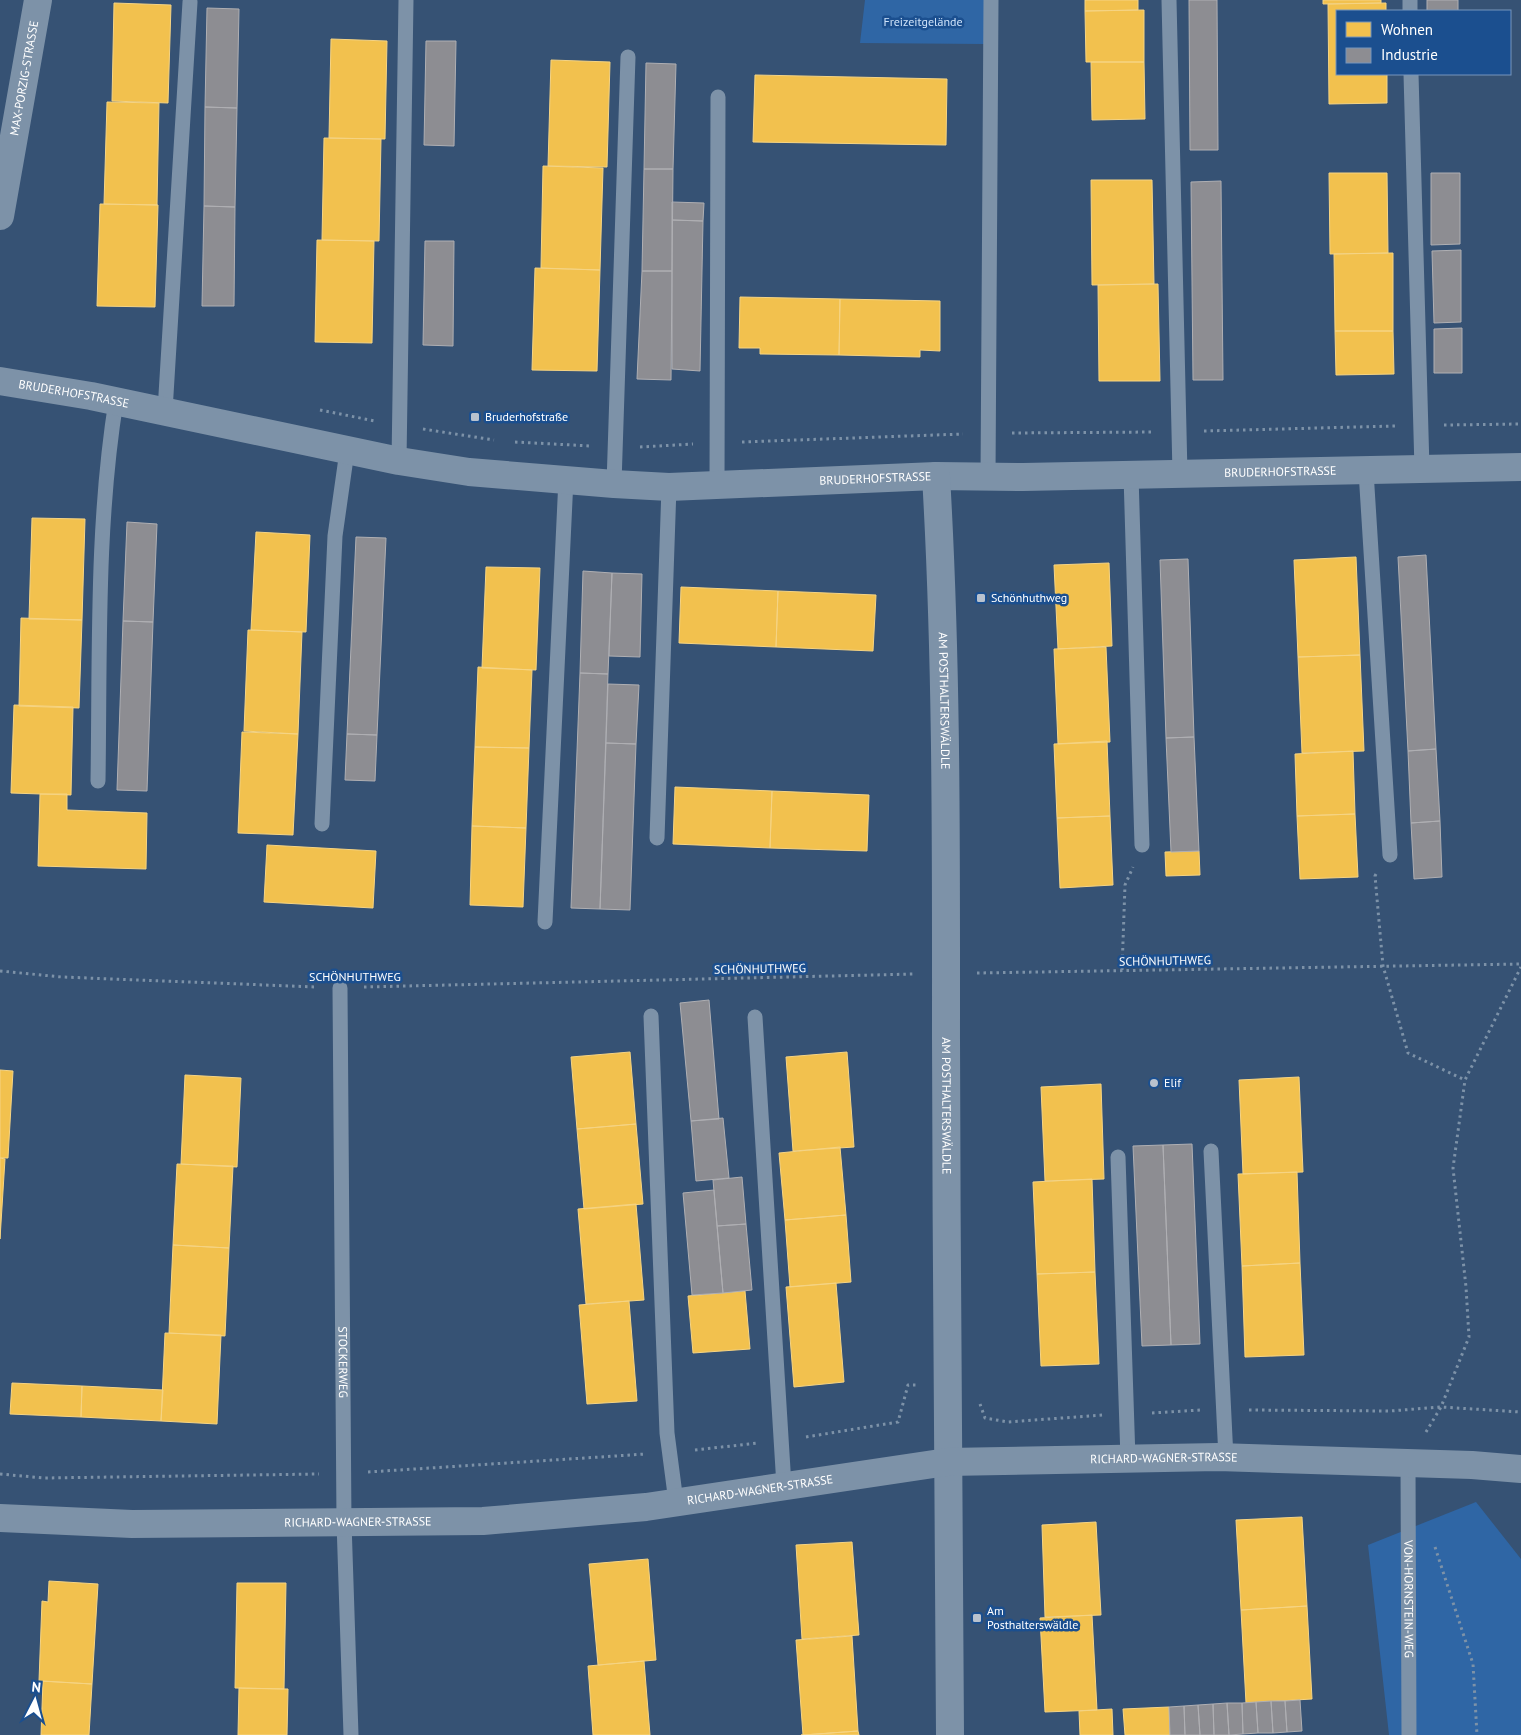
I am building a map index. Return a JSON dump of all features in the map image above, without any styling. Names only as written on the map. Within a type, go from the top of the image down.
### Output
[{"type":"street","name":"MAX-PORZIG-STRASSE","points":[[0,216],[38,0]]},
{"type":"street","name":"BRUDERHOFSTRASSE","points":[[0,381],[116,401],[399,461],[469,472],[614,484],[669,487],[936,476],[1131,476],[1521,467]]},
{"type":"street","name":"AM POSTHALTERSWÄLDLE","points":[[936,476],[943,598],[950,1735]]},
{"type":"street","name":"RICHARD-WAGNER-STRASSE","points":[[0,1518],[132,1524],[482,1521],[676,1502],[947,1462],[1226,1458],[1408,1463],[1521,1469]]},
{"type":"lane","points":[[399,461],[406,0]]},
{"type":"lane","points":[[988,477],[991,0]]},
{"type":"lane","points":[[1169,0],[1180,474]]},
{"type":"lane","points":[[165,411],[190,2]]},
{"type":"lane","points":[[614,484],[628,57]]},
{"type":"lane","points":[[1411,75],[1422,469]]},
{"type":"lane","points":[[717,485],[718,97]]},
{"type":"lane","points":[[98,781],[103,525],[108,449],[116,401]]},
{"type":"lane","points":[[322,824],[335,536],[347,451]]},
{"type":"lane","points":[[1366,471],[1390,855]]},
{"type":"lane","points":[[1131,476],[1142,845]]},
{"type":"lane","points":[[545,922],[566,479]]},
{"type":"lane","points":[[657,838],[669,487]]},
{"type":"lane","name":"STOCKERWEG","points":[[340,988],[344,1522],[351,1735]]},
{"type":"lane","points":[[651,1016],[667,1433],[676,1502]]},
{"type":"lane","points":[[755,1017],[784,1486]]},
{"type":"lane","points":[[1211,1151],[1226,1458]]},
{"type":"lane","points":[[1118,1157],[1128,1459]]},
{"type":"lane","name":"VON-HORNSTEIN-WEG","points":[[1408,1463],[1409,1735]]},
{"type":"path","points":[[312,408],[400,426],[498,441]]},
{"type":"path","points":[[508,442],[616,448],[717,442],[988,433],[1179,432],[1521,424]]},
{"type":"path","points":[[1122,970],[1125,885],[1142,845]]},
{"type":"path","points":[[1390,855],[1375,876],[1383,966],[1408,1053],[1465,1080]]},
{"type":"path","points":[[1408,1463],[1441,1407],[1469,1338],[1466,1287],[1452,1168],[1465,1080],[1521,965]]},
{"type":"path","name":"SCHÖNHUTHWEG","points":[[0,970],[62,977],[340,988],[1122,970],[1521,965]]},
{"type":"path","points":[[1434,1545],[1473,1664],[1477,1735]]},
{"type":"green space","name":"Freizeitgelände","points":[[865,0],[985,0],[984,44],[860,43]]},
{"type":"green space","points":[[1476,1502],[1521,1559],[1521,1735],[1389,1735],[1368,1545]]},
{"type":"building: Wohnen","points":[[1085,0],[1138,0],[1138,10],[1085,11]]},
{"type":"building: Wohnen","points":[[1323,0],[1381,0],[1381,3],[1323,4]]},
{"type":"building: Wohnen","points":[[114,3],[171,5],[168,103],[112,101]]},
{"type":"building: Wohnen","points":[[1386,3],[1386,10],[1336,10],[1336,75],[1387,75],[1387,103],[1329,104],[1328,4]]},
{"type":"building: Wohnen","points":[[1144,10],[1144,62],[1086,62],[1085,11]]},
{"type":"building: Wohnen","points":[[331,39],[387,41],[385,139],[329,138]]},
{"type":"building: Wohnen","points":[[551,60],[610,62],[607,167],[548,166]]},
{"type":"building: Wohnen","points":[[1091,62],[1144,62],[1145,119],[1092,120]]},
{"type":"building: Wohnen","points":[[755,75],[947,79],[946,145],[753,142]]},
{"type":"building: Wohnen","points":[[107,102],[159,103],[157,205],[104,204]]},
{"type":"building: Wohnen","points":[[324,138],[381,139],[379,241],[322,240]]},
{"type":"building: Wohnen","points":[[543,166],[603,168],[600,270],[541,268]]},
{"type":"building: Wohnen","points":[[1329,173],[1387,173],[1388,253],[1330,254]]},
{"type":"building: Wohnen","points":[[1091,180],[1152,180],[1154,284],[1092,285]]},
{"type":"building: Wohnen","points":[[100,204],[158,205],[155,307],[97,306]]},
{"type":"building: Wohnen","points":[[317,240],[374,241],[372,343],[315,342]]},
{"type":"building: Wohnen","points":[[1393,253],[1393,331],[1335,331],[1334,254]]},
{"type":"building: Wohnen","points":[[535,268],[600,270],[597,371],[532,370]]},
{"type":"building: Wohnen","points":[[1158,284],[1160,381],[1099,381],[1098,285]]},
{"type":"building: Wohnen","points":[[740,297],[840,299],[839,355],[760,354],[760,348],[739,348]]},
{"type":"building: Wohnen","points":[[840,299],[940,301],[940,351],[920,350],[920,357],[839,355]]},
{"type":"building: Wohnen","points":[[1335,331],[1393,331],[1394,374],[1336,375]]},
{"type":"building: Wohnen","points":[[32,518],[85,519],[82,620],[29,619]]},
{"type":"building: Wohnen","points":[[256,532],[310,535],[306,632],[251,630]]},
{"type":"building: Wohnen","points":[[1356,557],[1360,655],[1298,657],[1294,560]]},
{"type":"building: Wohnen","points":[[1109,563],[1112,646],[1058,649],[1054,565]]},
{"type":"building: Wohnen","points":[[486,567],[540,568],[536,670],[482,668]]},
{"type":"building: Wohnen","points":[[681,587],[778,591],[776,647],[679,643]]},
{"type":"building: Wohnen","points":[[778,591],[876,595],[873,651],[776,647]]},
{"type":"building: Wohnen","points":[[21,618],[82,620],[79,708],[19,706]]},
{"type":"building: Wohnen","points":[[248,630],[302,632],[298,734],[244,731]]},
{"type":"building: Wohnen","points":[[1106,647],[1110,742],[1058,744],[1054,649]]},
{"type":"building: Wohnen","points":[[1360,655],[1364,751],[1302,753],[1298,657]]},
{"type":"building: Wohnen","points":[[478,667],[532,670],[529,748],[475,747]]},
{"type":"building: Wohnen","points":[[14,705],[73,707],[71,795],[11,793]]},
{"type":"building: Wohnen","points":[[242,732],[298,734],[293,835],[238,833]]},
{"type":"building: Wohnen","points":[[1107,741],[1110,816],[1057,818],[1054,744]]},
{"type":"building: Wohnen","points":[[475,747],[529,748],[526,828],[472,826]]},
{"type":"building: Wohnen","points":[[1353,751],[1355,814],[1297,816],[1295,754]]},
{"type":"building: Wohnen","points":[[675,787],[772,791],[770,848],[673,844]]},
{"type":"building: Wohnen","points":[[772,791],[869,795],[867,851],[770,848]]},
{"type":"building: Wohnen","points":[[40,794],[67,794],[67,810],[147,813],[146,869],[38,866]]},
{"type":"building: Wohnen","points":[[1355,814],[1358,877],[1300,879],[1297,816]]},
{"type":"building: Wohnen","points":[[1110,816],[1113,885],[1060,888],[1057,818]]},
{"type":"building: Wohnen","points":[[472,826],[526,828],[523,907],[470,905]]},
{"type":"building: Wohnen","points":[[267,845],[376,851],[373,908],[264,902]]},
{"type":"building: Wohnen","points":[[1199,851],[1200,875],[1166,876],[1165,852]]},
{"type":"building: Wohnen","points":[[630,1052],[636,1124],[577,1129],[571,1057]]},
{"type":"building: Wohnen","points":[[847,1052],[854,1147],[793,1151],[786,1057]]},
{"type":"building: Wohnen","points":[[0,1070],[13,1071],[8,1158],[0,1158]]},
{"type":"building: Wohnen","points":[[185,1075],[241,1078],[237,1167],[181,1164]]},
{"type":"building: Wohnen","points":[[1299,1077],[1303,1172],[1243,1174],[1239,1080]]},
{"type":"building: Wohnen","points":[[1101,1084],[1104,1179],[1045,1181],[1041,1087]]},
{"type":"building: Wohnen","points":[[636,1124],[643,1204],[584,1209],[577,1129]]},
{"type":"building: Wohnen","points":[[840,1147],[846,1215],[785,1220],[779,1153]]},
{"type":"building: Wohnen","points":[[0,1158],[5,1159],[0,1239]]},
{"type":"building: Wohnen","points":[[177,1164],[233,1166],[229,1248],[173,1245]]},
{"type":"building: Wohnen","points":[[1297,1172],[1300,1263],[1242,1266],[1238,1174]]},
{"type":"building: Wohnen","points":[[1092,1179],[1095,1272],[1037,1274],[1033,1182]]},
{"type":"building: Wohnen","points":[[636,1204],[644,1300],[586,1304],[578,1209]]},
{"type":"building: Wohnen","points":[[846,1215],[851,1282],[790,1287],[785,1220]]},
{"type":"building: Wohnen","points":[[173,1245],[229,1248],[225,1336],[169,1333]]},
{"type":"building: Wohnen","points":[[1300,1263],[1304,1355],[1245,1357],[1242,1266]]},
{"type":"building: Wohnen","points":[[1095,1272],[1099,1364],[1041,1366],[1037,1274]]},
{"type":"building: Wohnen","points":[[836,1283],[844,1382],[794,1387],[786,1287]]},
{"type":"building: Wohnen","points":[[745,1291],[750,1349],[693,1353],[688,1296]]},
{"type":"building: Wohnen","points":[[629,1301],[637,1401],[587,1404],[579,1305]]},
{"type":"building: Wohnen","points":[[165,1333],[221,1335],[217,1424],[161,1421]]},
{"type":"building: Wohnen","points":[[12,1383],[82,1386],[81,1417],[10,1414]]},
{"type":"building: Wohnen","points":[[82,1386],[163,1390],[161,1421],[81,1417]]},
{"type":"building: Wohnen","points":[[1302,1517],[1307,1606],[1241,1610],[1236,1520]]},
{"type":"building: Wohnen","points":[[1096,1522],[1101,1615],[1045,1617],[1042,1525]]},
{"type":"building: Wohnen","points":[[852,1542],[859,1635],[802,1639],[796,1545]]},
{"type":"building: Wohnen","points":[[648,1559],[656,1660],[598,1665],[589,1564]]},
{"type":"building: Wohnen","points":[[49,1581],[98,1584],[92,1684],[39,1681],[42,1601],[48,1602]]},
{"type":"building: Wohnen","points":[[237,1583],[286,1583],[284,1689],[235,1688]]},
{"type":"building: Wohnen","points":[[1307,1606],[1312,1699],[1246,1703],[1241,1610]]},
{"type":"building: Wohnen","points":[[1092,1615],[1097,1710],[1045,1712],[1040,1618]]},
{"type":"building: Wohnen","points":[[852,1636],[858,1731],[803,1735],[796,1640]]},
{"type":"building: Wohnen","points":[[644,1661],[650,1735],[593,1735],[588,1666]]},
{"type":"building: Wohnen","points":[[43,1681],[92,1684],[89,1735],[41,1735]]},
{"type":"building: Wohnen","points":[[239,1688],[288,1689],[287,1735],[238,1735]]},
{"type":"building: Wohnen","points":[[1169,1707],[1170,1735],[1125,1735],[1123,1709]]},
{"type":"building: Wohnen","points":[[1112,1709],[1113,1735],[1080,1735],[1079,1711]]},
{"type":"building: Wohnen","points":[[858,1731],[859,1735],[803,1735]]},
{"type":"building: Industrie","points":[[1189,0],[1217,0],[1218,150],[1190,150]]},
{"type":"building: Industrie","points":[[1427,0],[1458,0],[1458,10],[1427,10]]},
{"type":"building: Industrie","points":[[207,8],[239,9],[237,108],[205,107]]},
{"type":"building: Industrie","points":[[426,41],[456,41],[454,146],[424,145]]},
{"type":"building: Industrie","points":[[646,63],[676,64],[673,169],[644,169]]},
{"type":"building: Industrie","points":[[205,107],[237,108],[235,207],[204,206]]},
{"type":"building: Industrie","points":[[644,169],[673,169],[672,271],[642,271]]},
{"type":"building: Industrie","points":[[1431,173],[1460,173],[1460,244],[1431,245]]},
{"type":"building: Industrie","points":[[1221,181],[1223,380],[1193,380],[1191,182]]},
{"type":"building: Industrie","points":[[672,202],[704,203],[703,221],[672,220]]},
{"type":"building: Industrie","points":[[204,206],[235,207],[234,306],[202,306]]},
{"type":"building: Industrie","points":[[672,220],[703,221],[700,371],[672,369]]},
{"type":"building: Industrie","points":[[425,241],[454,241],[453,346],[423,345]]},
{"type":"building: Industrie","points":[[1461,250],[1461,322],[1434,323],[1432,251]]},
{"type":"building: Industrie","points":[[642,271],[672,271],[671,380],[637,379]]},
{"type":"building: Industrie","points":[[1462,328],[1462,373],[1434,373],[1434,329]]},
{"type":"building: Industrie","points":[[127,522],[157,524],[153,622],[123,621]]},
{"type":"building: Industrie","points":[[356,537],[386,538],[377,735],[347,734]]},
{"type":"building: Industrie","points":[[1426,555],[1436,749],[1408,751],[1398,557]]},
{"type":"building: Industrie","points":[[1188,559],[1194,737],[1166,738],[1160,560]]},
{"type":"building: Industrie","points":[[583,571],[612,573],[608,674],[580,673]]},
{"type":"building: Industrie","points":[[612,573],[642,574],[640,657],[609,656]]},
{"type":"building: Industrie","points":[[123,621],[153,622],[147,791],[117,790]]},
{"type":"building: Industrie","points":[[580,673],[608,674],[600,909],[571,908]]},
{"type":"building: Industrie","points":[[608,684],[639,685],[636,744],[606,743]]},
{"type":"building: Industrie","points":[[347,734],[377,735],[375,781],[345,780]]},
{"type":"building: Industrie","points":[[1194,737],[1199,851],[1171,852],[1166,738]]},
{"type":"building: Industrie","points":[[606,743],[636,744],[630,910],[600,909]]},
{"type":"building: Industrie","points":[[1436,749],[1440,821],[1411,823],[1408,751]]},
{"type":"building: Industrie","points":[[1440,821],[1442,877],[1414,879],[1411,823]]},
{"type":"building: Industrie","points":[[709,1000],[719,1119],[691,1121],[680,1003]]},
{"type":"building: Industrie","points":[[723,1118],[729,1178],[696,1181],[691,1121]]},
{"type":"building: Industrie","points":[[1192,1144],[1200,1344],[1171,1345],[1163,1145]]},
{"type":"building: Industrie","points":[[1163,1145],[1171,1345],[1142,1346],[1133,1146]]},
{"type":"building: Industrie","points":[[742,1177],[746,1224],[717,1226],[713,1180]]},
{"type":"building: Industrie","points":[[714,1190],[723,1293],[692,1295],[683,1193]]},
{"type":"building: Industrie","points":[[746,1224],[752,1290],[723,1293],[717,1226]]},
{"type":"building: Industrie","points":[[1300,1700],[1302,1731],[1287,1732],[1285,1701]]},
{"type":"building: Industrie","points":[[1271,1701],[1285,1701],[1287,1732],[1273,1733]]},
{"type":"building: Industrie","points":[[1271,1701],[1273,1733],[1258,1733],[1256,1702]]},
{"type":"building: Industrie","points":[[1256,1702],[1258,1733],[1243,1734],[1242,1703]]},
{"type":"building: Industrie","points":[[1227,1703],[1242,1703],[1243,1734],[1229,1735]]},
{"type":"building: Industrie","points":[[1227,1703],[1229,1735],[1214,1735],[1213,1704]]},
{"type":"building: Industrie","points":[[1213,1704],[1214,1735],[1200,1735],[1198,1705]]},
{"type":"building: Industrie","points":[[1198,1705],[1200,1735],[1185,1735],[1184,1706]]},
{"type":"building: Industrie","points":[[1184,1706],[1185,1735],[1170,1735],[1169,1707]]},
{"type":"place","name":"Bruderhofstraße","points":[[475,417]]},
{"type":"place","name":"Schönhuthweg","points":[[981,598]]},
{"type":"place","name":"Elif","points":[[1154,1083]]},
{"type":"place","name":"Am Posthalterswäldle","points":[[977,1618]]}]
